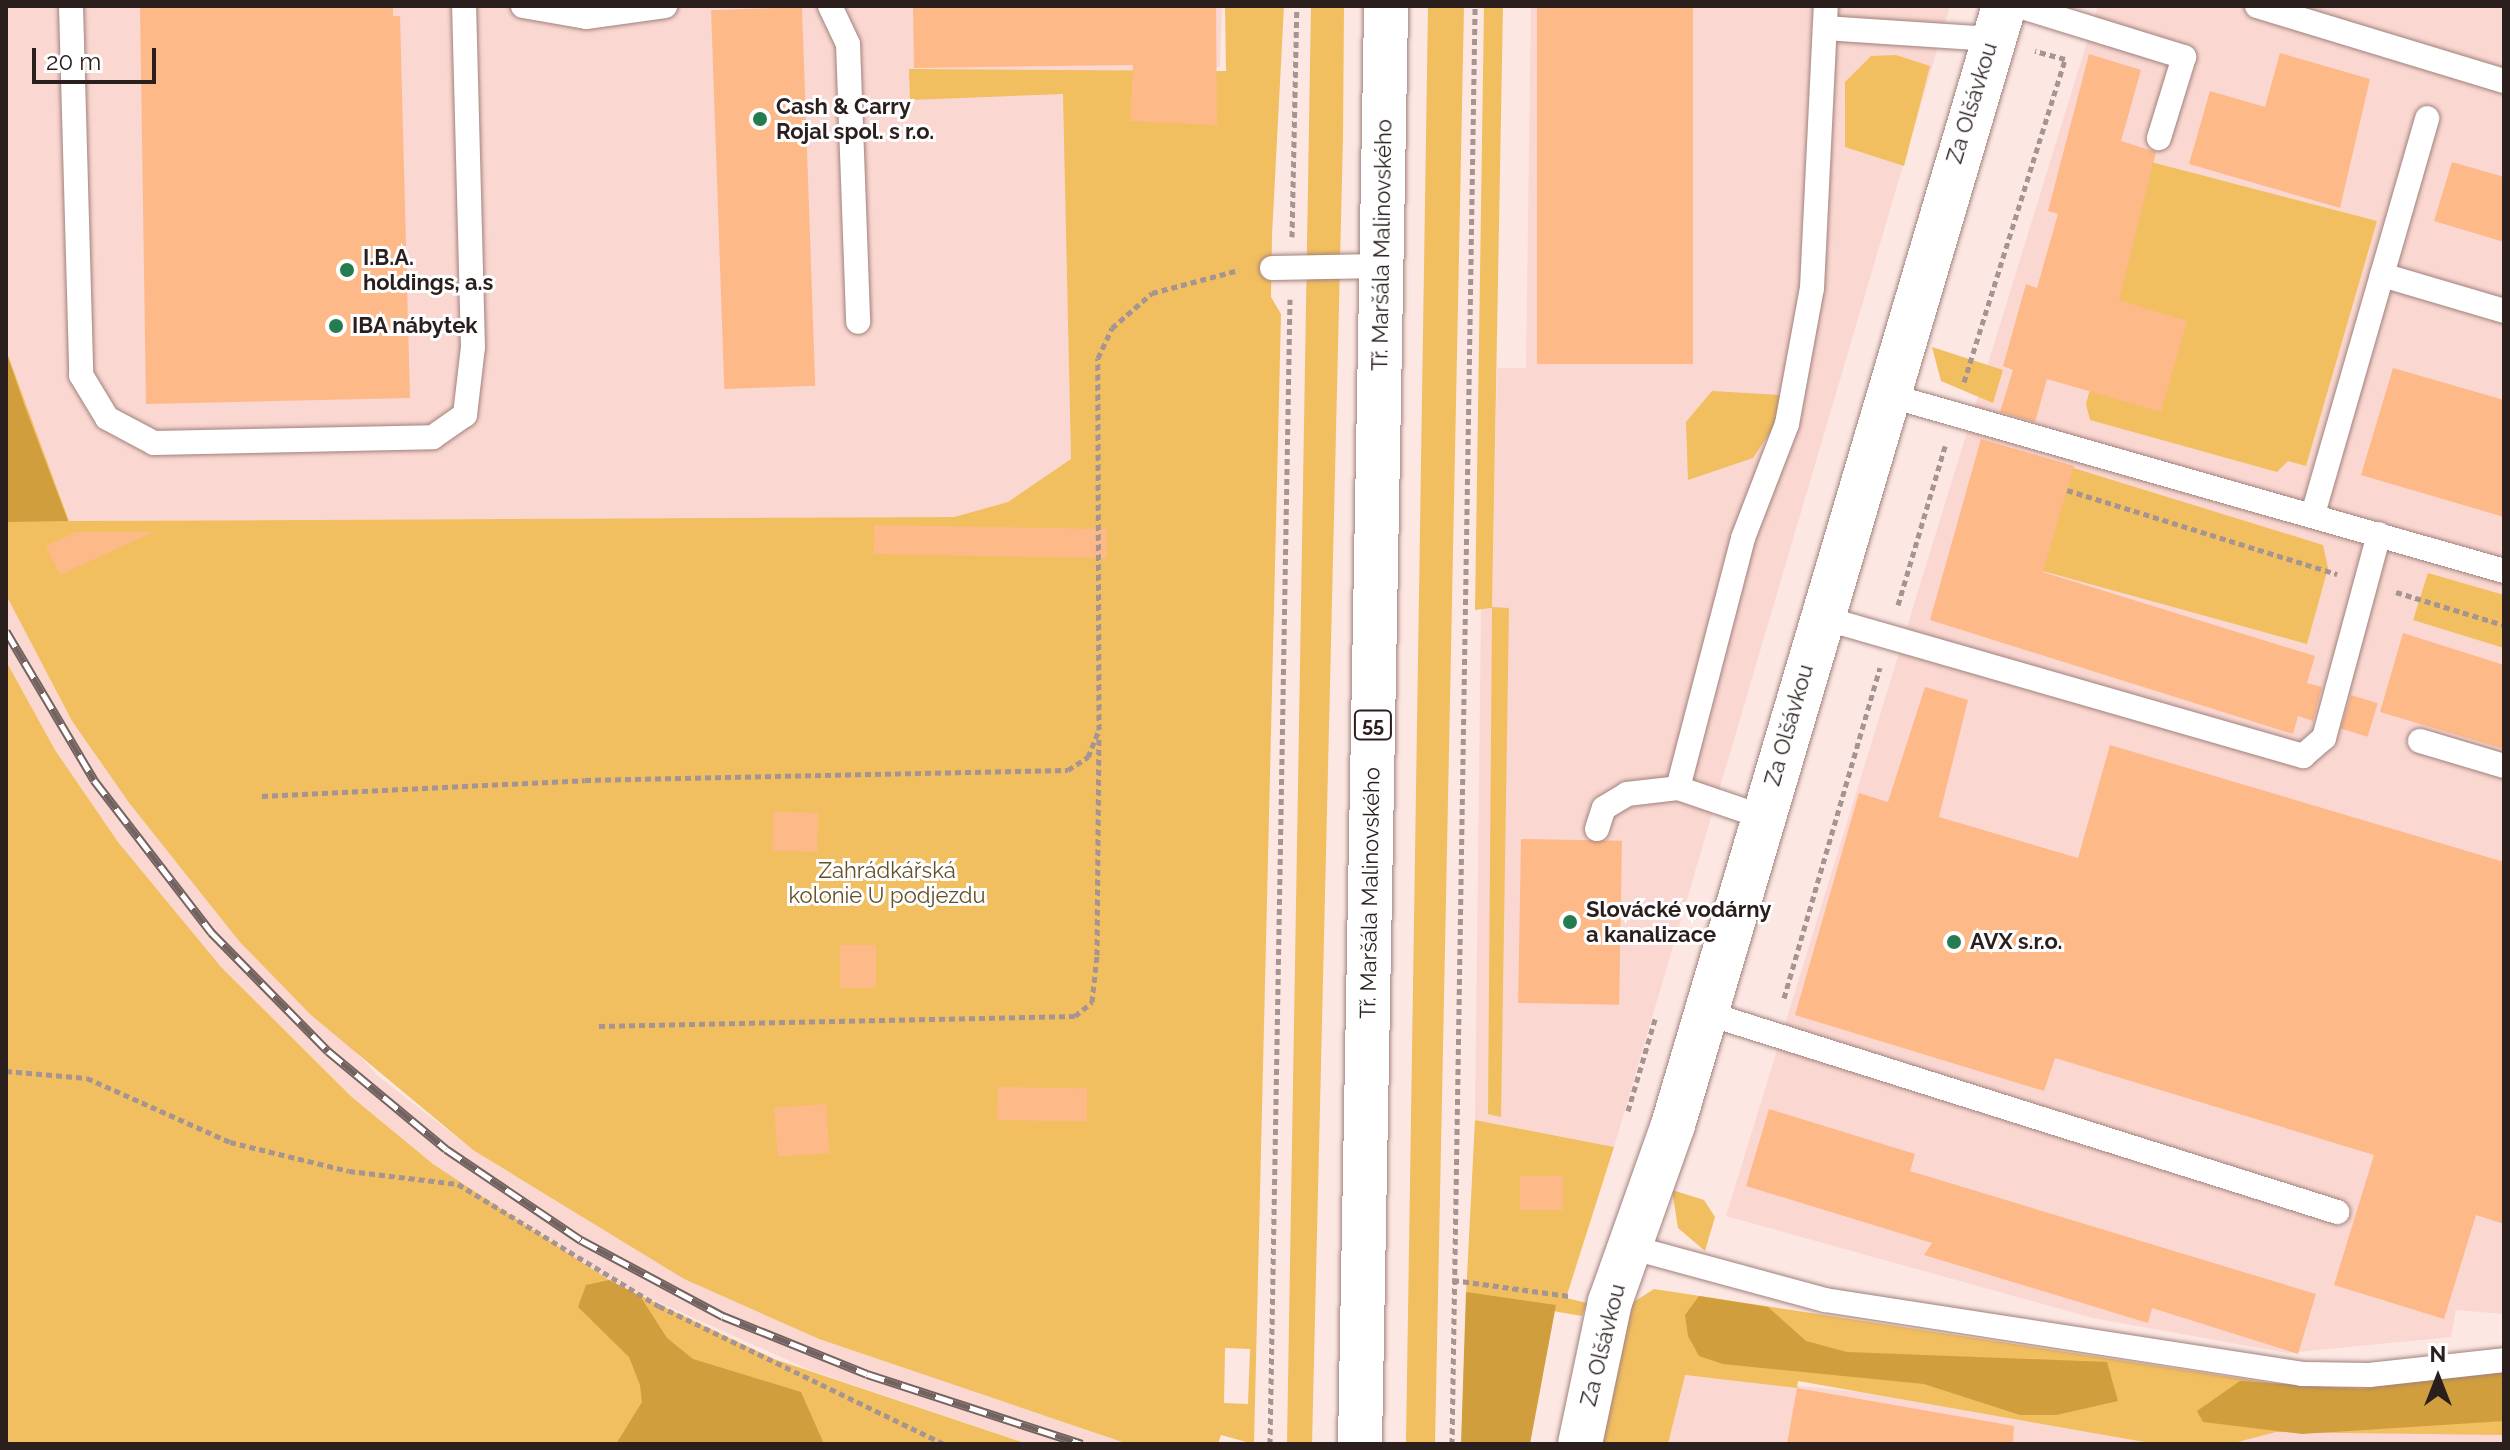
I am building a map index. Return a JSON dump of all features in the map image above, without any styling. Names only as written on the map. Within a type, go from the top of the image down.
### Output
[{"type":"street","name":"Tř. Maršála Malinovského","points":[[1360,1444],[1386,6]]},
{"type":"street","name":"Za Olšávkou","points":[[1580,1444],[1610,1302],[1706,1013],[1884,394],[1998,23]]},
{"type":"lane","points":[[71,6],[81,375],[107,418],[154,443],[433,437],[465,415],[473,347],[464,6]]},
{"type":"lane","points":[[523,6],[586,17],[665,6]]},
{"type":"lane","points":[[830,6],[848,44],[858,322]]},
{"type":"lane","points":[[2019,6],[2184,57],[2159,138]]},
{"type":"lane","points":[[2257,6],[2504,81]]},
{"type":"lane","points":[[1678,788],[1743,538],[1787,424],[1812,288],[1826,17],[1998,23]]},
{"type":"lane","points":[[2313,514],[2427,118]]},
{"type":"lane","points":[[1281,268],[1381,266]]},
{"type":"lane","points":[[2382,275],[2504,311]]},
{"type":"lane","points":[[1884,394],[2504,571]]},
{"type":"lane","points":[[1820,617],[2292,758],[2321,745],[2379,534]]},
{"type":"lane","points":[[2420,741],[2504,766]]},
{"type":"lane","points":[[1597,829],[1604,808],[1627,794],[1678,788],[1763,817]]},
{"type":"lane","points":[[1706,1013],[2337,1212]]},
{"type":"lane","points":[[1630,1247],[1825,1300],[2302,1374],[2369,1375],[2504,1360]]},
{"type":"path","points":[[1270,1444],[1281,268],[1297,6]]},
{"type":"path","points":[[1452,1444],[1475,6]]},
{"type":"path","points":[[1784,998],[1955,415],[2065,59],[1998,23]]},
{"type":"path","points":[[599,1026],[1075,1016],[1092,1002],[1097,955],[1098,358],[1112,328],[1152,293],[1281,268]]},
{"type":"path","points":[[2067,490],[2504,625]]},
{"type":"path","points":[[262,796],[585,780],[1047,772],[1088,757],[1099,730]]},
{"type":"path","points":[[6,1071],[87,1078],[230,1142],[349,1171],[458,1184],[659,1306],[945,1444]]},
{"type":"path","points":[[1453,1280],[1610,1302]]},
{"type":"shaded area","points":[[6,6],[1222,6],[1220,67],[1064,74],[1071,460],[1008,502],[954,517],[68,521],[6,350]]},
{"type":"shaded area","points":[[1531,6],[1950,6],[1614,1147],[1475,1120],[1481,610],[1492,608],[1497,368],[1526,368]]},
{"type":"shaded area","points":[[2098,6],[2504,6],[2504,1314],[2456,1310],[2451,1337],[2287,1353],[2093,1318],[1726,1216]]},
{"type":"shaded area","points":[[6,351],[24,404],[68,521],[6,522]]},
{"type":"shaded area","points":[[6,595],[72,721],[176,860],[378,1076],[473,1150],[684,1279],[819,1339],[1128,1444],[1028,1444],[810,1370],[609,1280],[433,1164],[353,1097],[221,967],[118,842],[55,750],[6,661]]},
{"type":"shaded area","points":[[609,1280],[640,1296],[667,1338],[693,1359],[801,1392],[824,1444],[616,1444],[642,1402],[640,1385],[629,1357],[578,1307],[586,1285]]},
{"type":"shaded area","points":[[1466,1292],[1556,1305],[1530,1444],[1461,1444]]},
{"type":"shaded area","points":[[1699,1296],[1768,1307],[1806,1341],[1847,1352],[2107,1362],[2118,1401],[2056,1415],[2020,1415],[1924,1384],[1723,1364],[1699,1356],[1688,1336],[1685,1315]]},
{"type":"shaded area","points":[[2504,1371],[2504,1421],[2302,1434],[2203,1422],[2197,1411],[2240,1381],[2361,1389]]},
{"type":"shaded area","points":[[1684,1375],[2302,1434],[2504,1421],[2504,1444],[1668,1444]]},
{"type":"green space","name":"Zahrádkářská kolonie U podjezdu","points":[[1225,6],[1284,6],[1272,235],[1271,297],[1281,314],[1254,1444],[1221,1435],[1218,1444],[1128,1444],[819,1339],[684,1279],[473,1150],[311,1015],[239,941],[130,804],[72,721],[6,595],[6,350],[69,521],[954,517],[1008,502],[1071,459],[1063,94],[910,100],[909,69],[1226,71]],"holes":[[[1225,1348],[1250,1349],[1248,1404],[1224,1403]]]},
{"type":"green space","points":[[1311,6],[1344,6],[1343,136],[1312,1444],[1287,1444]]},
{"type":"green space","points":[[1428,6],[1464,6],[1435,1444],[1406,1444]]},
{"type":"green space","points":[[1484,6],[1503,6],[1492,607],[1509,608],[1501,1117],[1488,1114],[1492,608],[1475,610]]},
{"type":"green space","points":[[1896,55],[1930,66],[1904,166],[1845,147],[1845,82],[1871,56]]},
{"type":"green space","points":[[2151,162],[2377,221],[2306,466],[2288,461],[2277,472],[2090,420],[2086,404]]},
{"type":"green space","points":[[1932,347],[2003,370],[1993,403],[1941,381]]},
{"type":"green space","points":[[1712,391],[1781,395],[1773,428],[1753,458],[1688,480],[1686,422]]},
{"type":"green space","points":[[2067,466],[2323,545],[2328,568],[2307,644],[2039,570]]},
{"type":"green space","points":[[2428,573],[2504,595],[2504,648],[2413,620]]},
{"type":"green space","points":[[6,661],[55,750],[118,842],[221,967],[352,1097],[433,1164],[609,1280],[774,1359],[1028,1444],[6,1444]]},
{"type":"green space","points":[[1475,1120],[1614,1147],[1566,1298],[1587,1303],[1582,1316],[1466,1296]]},
{"type":"green space","points":[[1672,1190],[1704,1200],[1715,1217],[1705,1251],[1678,1228]]},
{"type":"green space","points":[[1654,1289],[2315,1390],[2504,1371],[2504,1435],[2276,1432],[2230,1444],[2156,1444],[1798,1381],[1797,1388],[1685,1375],[1668,1444],[1600,1444],[1629,1305]]},
{"type":"building","points":[[140,6],[393,6],[393,16],[400,16],[410,398],[146,404]]},
{"type":"building","points":[[913,6],[1216,6],[1217,125],[1130,121],[1133,65],[914,68]]},
{"type":"building","points":[[1537,6],[1693,6],[1693,364],[1537,364]]},
{"type":"building","name":"Cash & Carry Rojal spol. s r.o.","points":[[802,7],[815,386],[724,389],[711,10]]},
{"type":"building","points":[[2280,53],[2370,79],[2340,208],[2189,164],[2210,91],[2265,107]]},
{"type":"building","points":[[2089,54],[2141,70],[2121,141],[2156,152],[2119,300],[2187,321],[2161,412],[2047,379],[2035,422],[2000,412],[2013,370],[2003,366],[2026,284],[2037,288],[2058,214],[2048,211]]},
{"type":"building","points":[[2452,162],[2504,177],[2504,242],[2434,221]]},
{"type":"building","points":[[2393,368],[2504,400],[2504,517],[2361,475]]},
{"type":"building","points":[[1981,439],[2074,466],[2043,572],[2315,656],[2307,683],[2322,687],[2313,721],[2298,716],[2293,734],[1930,620]]},
{"type":"building","points":[[874,525],[1107,529],[1106,558],[873,554]]},
{"type":"building","points":[[76,532],[153,532],[60,575],[46,546]]},
{"type":"building","points":[[2403,633],[2504,665],[2504,749],[2380,712]]},
{"type":"building","points":[[1925,687],[1968,700],[1939,817],[2078,858],[2110,745],[2504,862],[2504,1224],[2476,1215],[2444,1319],[2334,1285],[2374,1155],[2055,1058],[2044,1091],[1795,1015],[1859,793],[1888,802]]},
{"type":"building","points":[[2351,695],[2378,703],[2368,737],[2341,728]]},
{"type":"building","points":[[773,812],[818,813],[817,852],[772,851]]},
{"type":"building","name":"Slovácké vodárny a kanalizace","points":[[1521,839],[1622,841],[1619,1005],[1518,1003]]},
{"type":"building","points":[[840,945],[876,945],[876,988],[840,988]]},
{"type":"building","points":[[998,1087],[1087,1089],[1086,1122],[997,1120]]},
{"type":"building","points":[[826,1104],[829,1153],[778,1157],[774,1108]]},
{"type":"building","points":[[1769,1109],[1915,1154],[1910,1171],[2316,1294],[2298,1354],[2152,1308],[2148,1323],[1924,1255],[1932,1243],[1746,1186]]},
{"type":"building","points":[[1520,1176],[1563,1176],[1563,1210],[1520,1210]]},
{"type":"building","points":[[1797,1388],[2014,1426],[2013,1444],[1787,1444]]},
{"type":"railway","points":[[6,631],[94,780],[211,932],[328,1051],[446,1149],[581,1240],[723,1316],[867,1374],[1082,1444]]},
{"type":"place","name":"Cash & Carry Rojal spol. s r.o.","points":[[760,119]]},
{"type":"place","name":"I.B.A. holdings, a.s","points":[[347,270]]},
{"type":"place","name":"IBA nábytek","points":[[336,326]]},
{"type":"place","name":"Slovácké vodárny a kanalizace","points":[[1570,922]]},
{"type":"place","name":"AVX s.r.o.","points":[[1954,942]]}]
